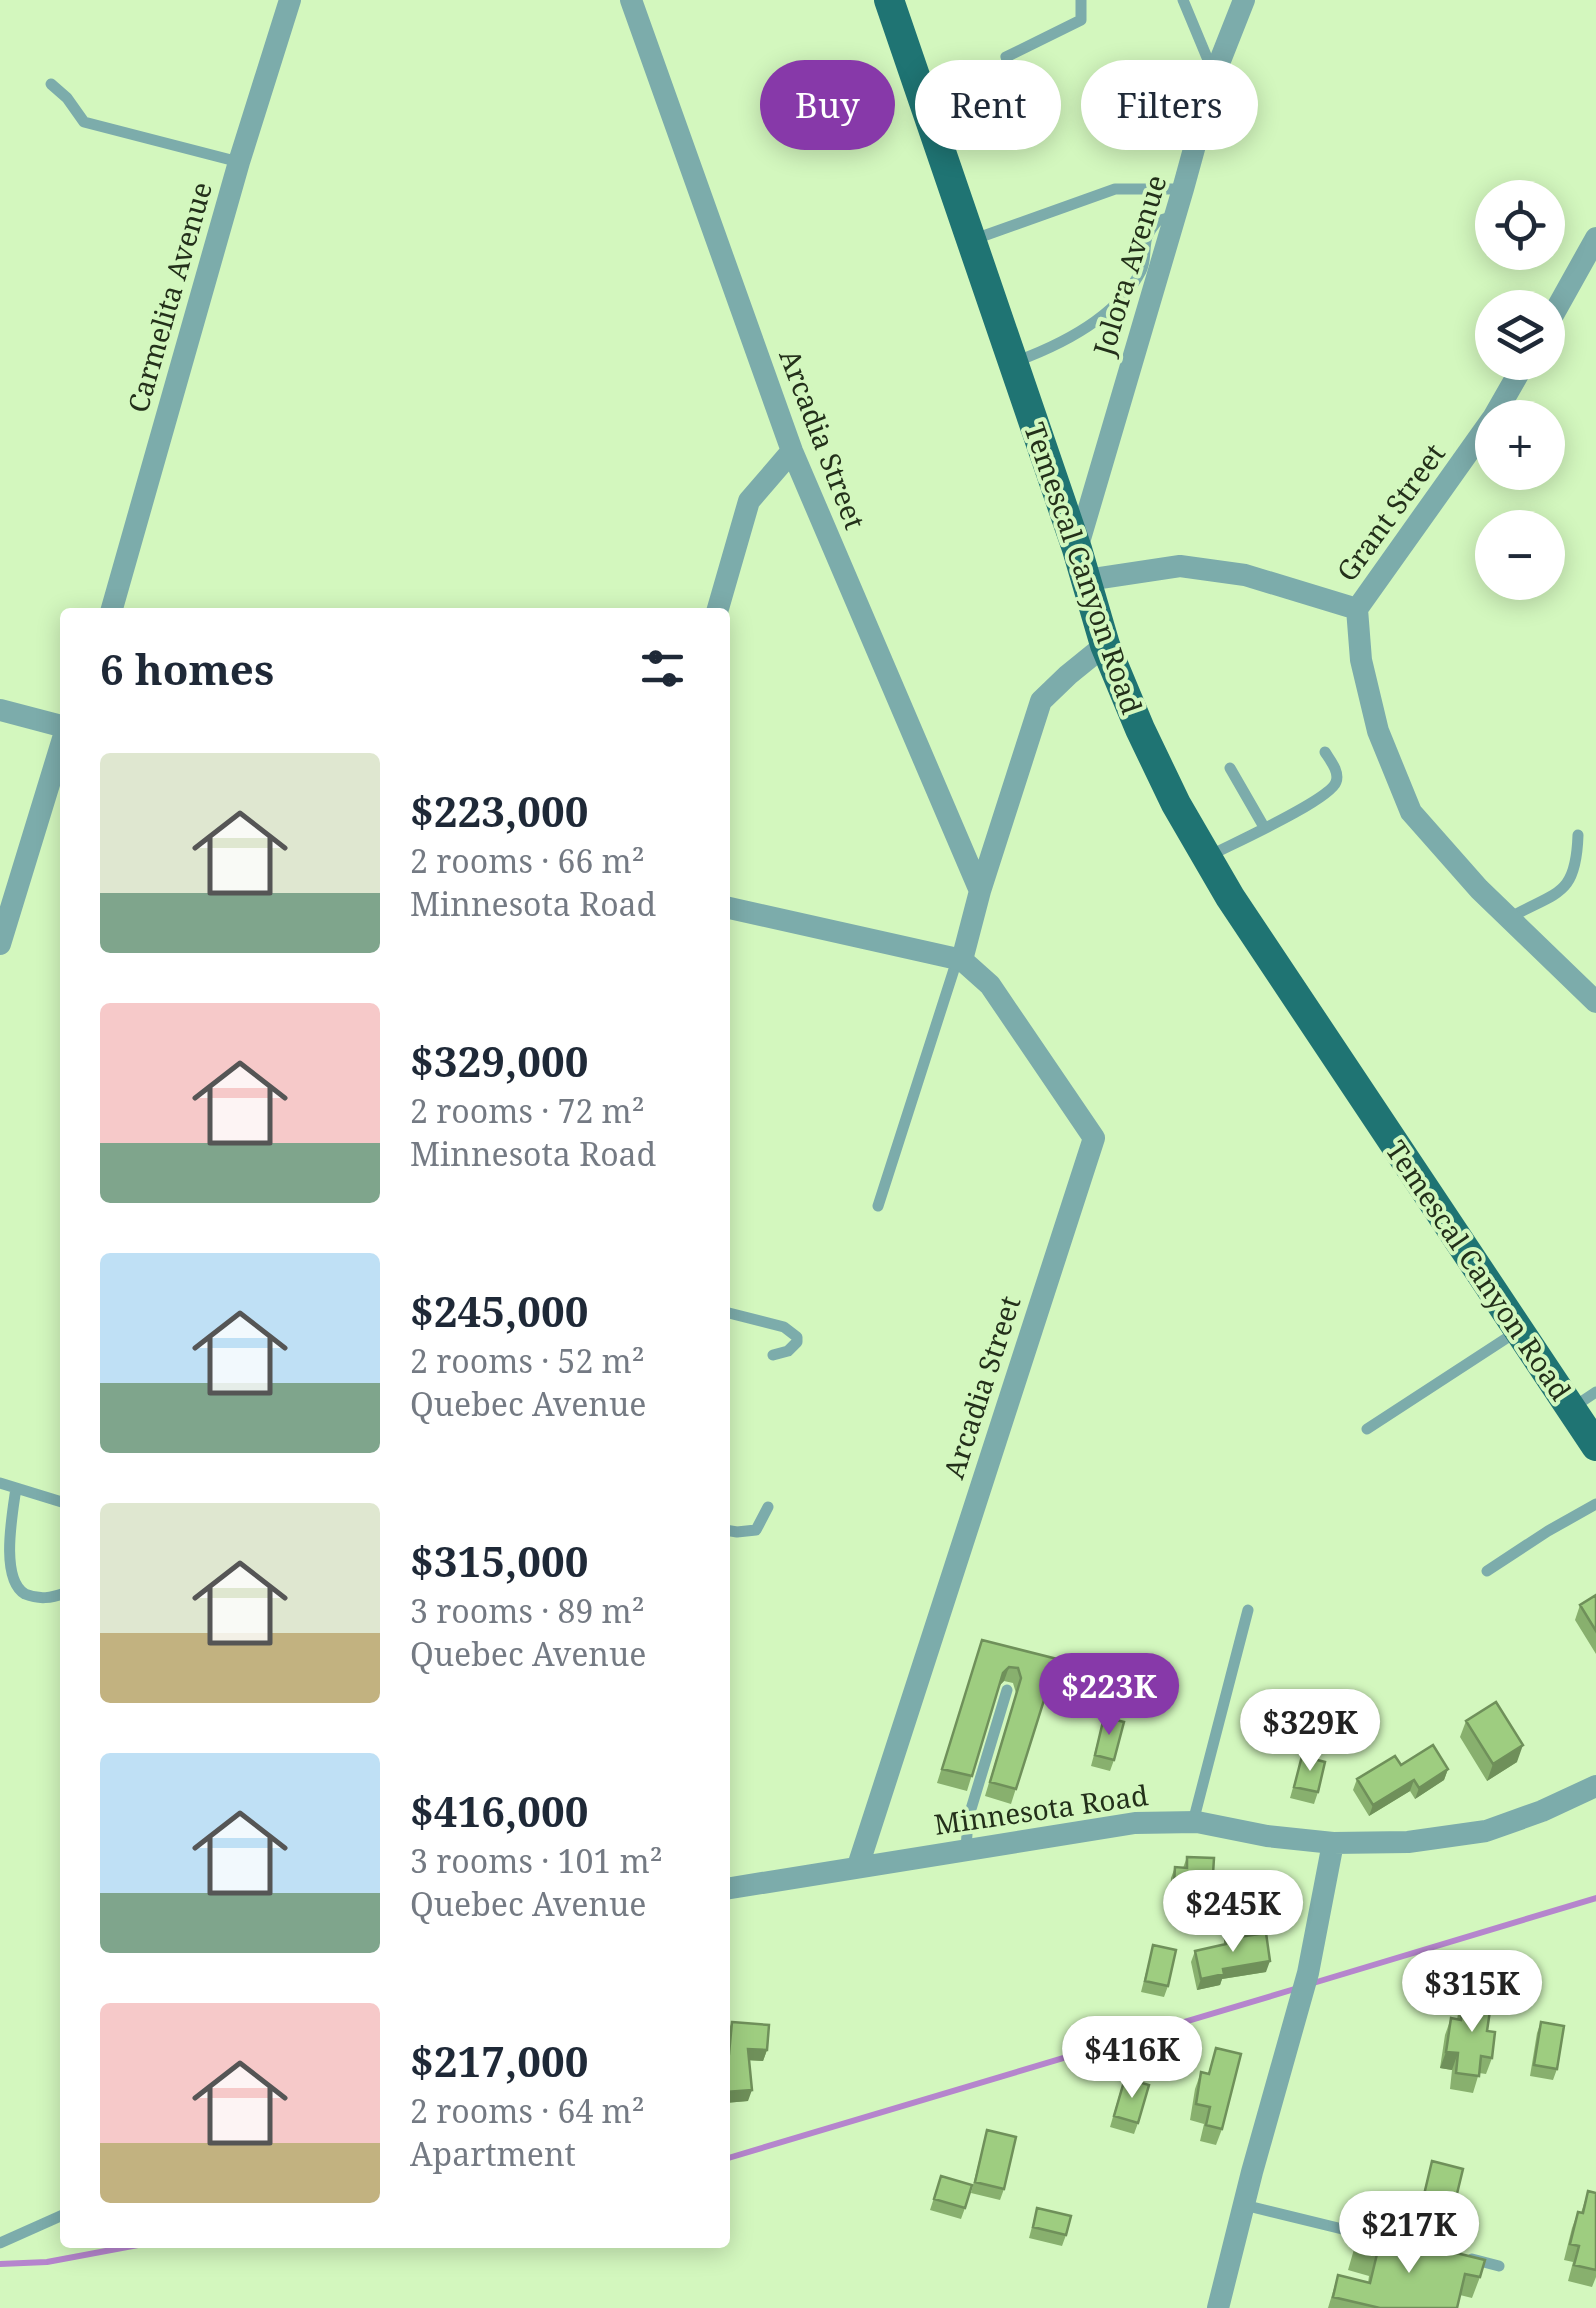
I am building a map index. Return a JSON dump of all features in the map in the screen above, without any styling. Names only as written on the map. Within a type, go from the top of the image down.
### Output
[{"type":"main road","name":"Temescal Canyon Road","points":[[889,0],[915,77]]},
{"type":"main road","name":"Temescal Canyon Road","points":[[940,150],[1077,549],[1105,644],[1176,804],[1240,914],[1520,1330],[1584,1400],[1596,1446]]},
{"type":"street","name":"Carmelita Avenue","points":[[112,608],[239,162],[290,0]]},
{"type":"street","name":"Arcadia Street","points":[[630,0],[792,451],[980,891]]},
{"type":"street","name":"Jolora Avenue","points":[[1220,60],[1244,0]]},
{"type":"street","name":"Jolora Avenue","points":[[1077,549],[1194,150]]},
{"type":"street","points":[[1565,301],[1589,269],[1596,238]]},
{"type":"street","name":"Grant Street","points":[[1087,580],[1180,566],[1245,575],[1357,609],[1475,443]]},
{"type":"street","points":[[718,608],[750,502],[792,451]]},
{"type":"street","points":[[1357,609],[1361,660],[1378,731],[1411,812],[1479,889],[1596,1002]]},
{"type":"street","points":[[730,908],[959,960],[1040,702],[1105,644]]},
{"type":"street","points":[[0,710],[60,728]]},
{"type":"street","points":[[0,944],[60,746]]},
{"type":"street","name":"Arcadia Street","points":[[858,1866],[1094,1138],[990,985],[959,960]]},
{"type":"street","name":"Minnesota Road","points":[[730,1888],[1135,1823],[1193,1822],[1266,1836],[1333,1843],[1408,1842],[1486,1830],[1542,1811],[1596,1786]]},
{"type":"street","points":[[1218,2308],[1308,1974],[1333,1843]]},
{"type":"lane","points":[[1007,60],[1006,57],[1081,20],[1081,0]]},
{"type":"lane","points":[[1183,0],[1207,60]]},
{"type":"lane","points":[[51,84],[84,122],[239,162]]},
{"type":"lane","points":[[971,240],[1115,189],[1184,189]]},
{"type":"lane","points":[[1013,363],[1054,347],[1109,311],[1134,285],[1144,265],[1146,237],[1157,220],[1175,216]]},
{"type":"lane","points":[[1207,858],[1318,800],[1336,783],[1338,775],[1325,752]]},
{"type":"lane","points":[[1230,768],[1264,827]]},
{"type":"lane","points":[[1509,918],[1566,886],[1574,872],[1578,835]]},
{"type":"lane","points":[[878,1206],[959,960]]},
{"type":"lane","points":[[730,1313],[784,1327],[797,1337],[788,1351],[773,1355]]},
{"type":"lane","points":[[1367,1429],[1520,1330]]},
{"type":"lane","points":[[0,1483],[60,1502]]},
{"type":"lane","points":[[16,1488],[5,1564],[13,1586],[35,1598],[60,1595]]},
{"type":"lane","points":[[1487,1572],[1596,1504]]},
{"type":"lane","points":[[730,1531],[756,1530],[768,1508]]},
{"type":"lane","points":[[1193,1822],[1248,1610]]},
{"type":"lane","points":[[966,1849],[968,1819],[1007,1690]]},
{"type":"lane","points":[[1244,2205],[1375,2237]]},
{"type":"lane","points":[[0,2243],[60,2216]]},
{"type":"lane","points":[[1465,2258],[1499,2266]]},
{"type":"building","points":[[1596,1595],[1596,1631],[1580,1605]]},
{"type":"building","points":[[982,1640],[1057,1659],[1016,1789],[990,1782],[1021,1678],[1018,1668],[1009,1667],[1003,1673],[972,1776],[942,1769]]},
{"type":"building","points":[[1496,1702],[1523,1745],[1493,1764],[1466,1721]]},
{"type":"building","points":[[1104,1717],[1124,1722],[1114,1760],[1095,1755]]},
{"type":"building","points":[[1433,1745],[1448,1769],[1419,1788],[1414,1780],[1373,1805],[1357,1779],[1395,1756],[1401,1765]]},
{"type":"building","points":[[1302,1756],[1325,1762],[1318,1792],[1294,1787]]},
{"type":"building","points":[[1187,1857],[1214,1858],[1212,1890],[1206,1889],[1206,1904],[1184,1903],[1180,1884],[1174,1884],[1175,1867],[1187,1868]]},
{"type":"building","points":[[1266,1933],[1270,1961],[1223,1969],[1224,1974],[1201,1979],[1195,1951],[1226,1944],[1225,1939]]},
{"type":"building","points":[[1153,1945],[1176,1950],[1168,1986],[1145,1981]]},
{"type":"building","points":[[1465,1993],[1492,1997],[1487,2031],[1495,2032],[1492,2058],[1481,2056],[1479,2076],[1456,2073],[1458,2053],[1446,2052],[1451,2018],[1461,2020]]},
{"type":"building","points":[[732,2022],[769,2025],[767,2050],[748,2049],[752,2090],[730,2092]]},
{"type":"building","points":[[1541,2022],[1564,2026],[1557,2069],[1534,2065]]},
{"type":"building","points":[[1216,2048],[1241,2054],[1222,2129],[1206,2125],[1210,2107],[1196,2104],[1201,2072],[1209,2074]]},
{"type":"building","points":[[1125,2078],[1149,2085],[1138,2123],[1114,2116]]},
{"type":"building","points":[[987,2130],[1016,2137],[1004,2189],[975,2182]]},
{"type":"building","points":[[1432,2161],[1463,2169],[1454,2206],[1423,2199]]},
{"type":"building","points":[[941,2176],[972,2185],[965,2208],[934,2199]]},
{"type":"building","points":[[1588,2191],[1596,2193],[1596,2270],[1574,2265],[1579,2246],[1570,2244]]},
{"type":"building","points":[[1037,2208],[1071,2216],[1066,2235],[1033,2227]]},
{"type":"building","points":[[1359,2232],[1485,2260],[1480,2277],[1465,2274],[1457,2308],[1380,2308],[1333,2297],[1338,2275],[1370,2283],[1377,2254],[1355,2249]]},
{"type":"waterway","points":[[1310,1984],[1596,1898]]},
{"type":"waterway","points":[[730,2158],[1298,1988]]},
{"type":"waterway","points":[[0,2264],[47,2262],[122,2248]]}]
